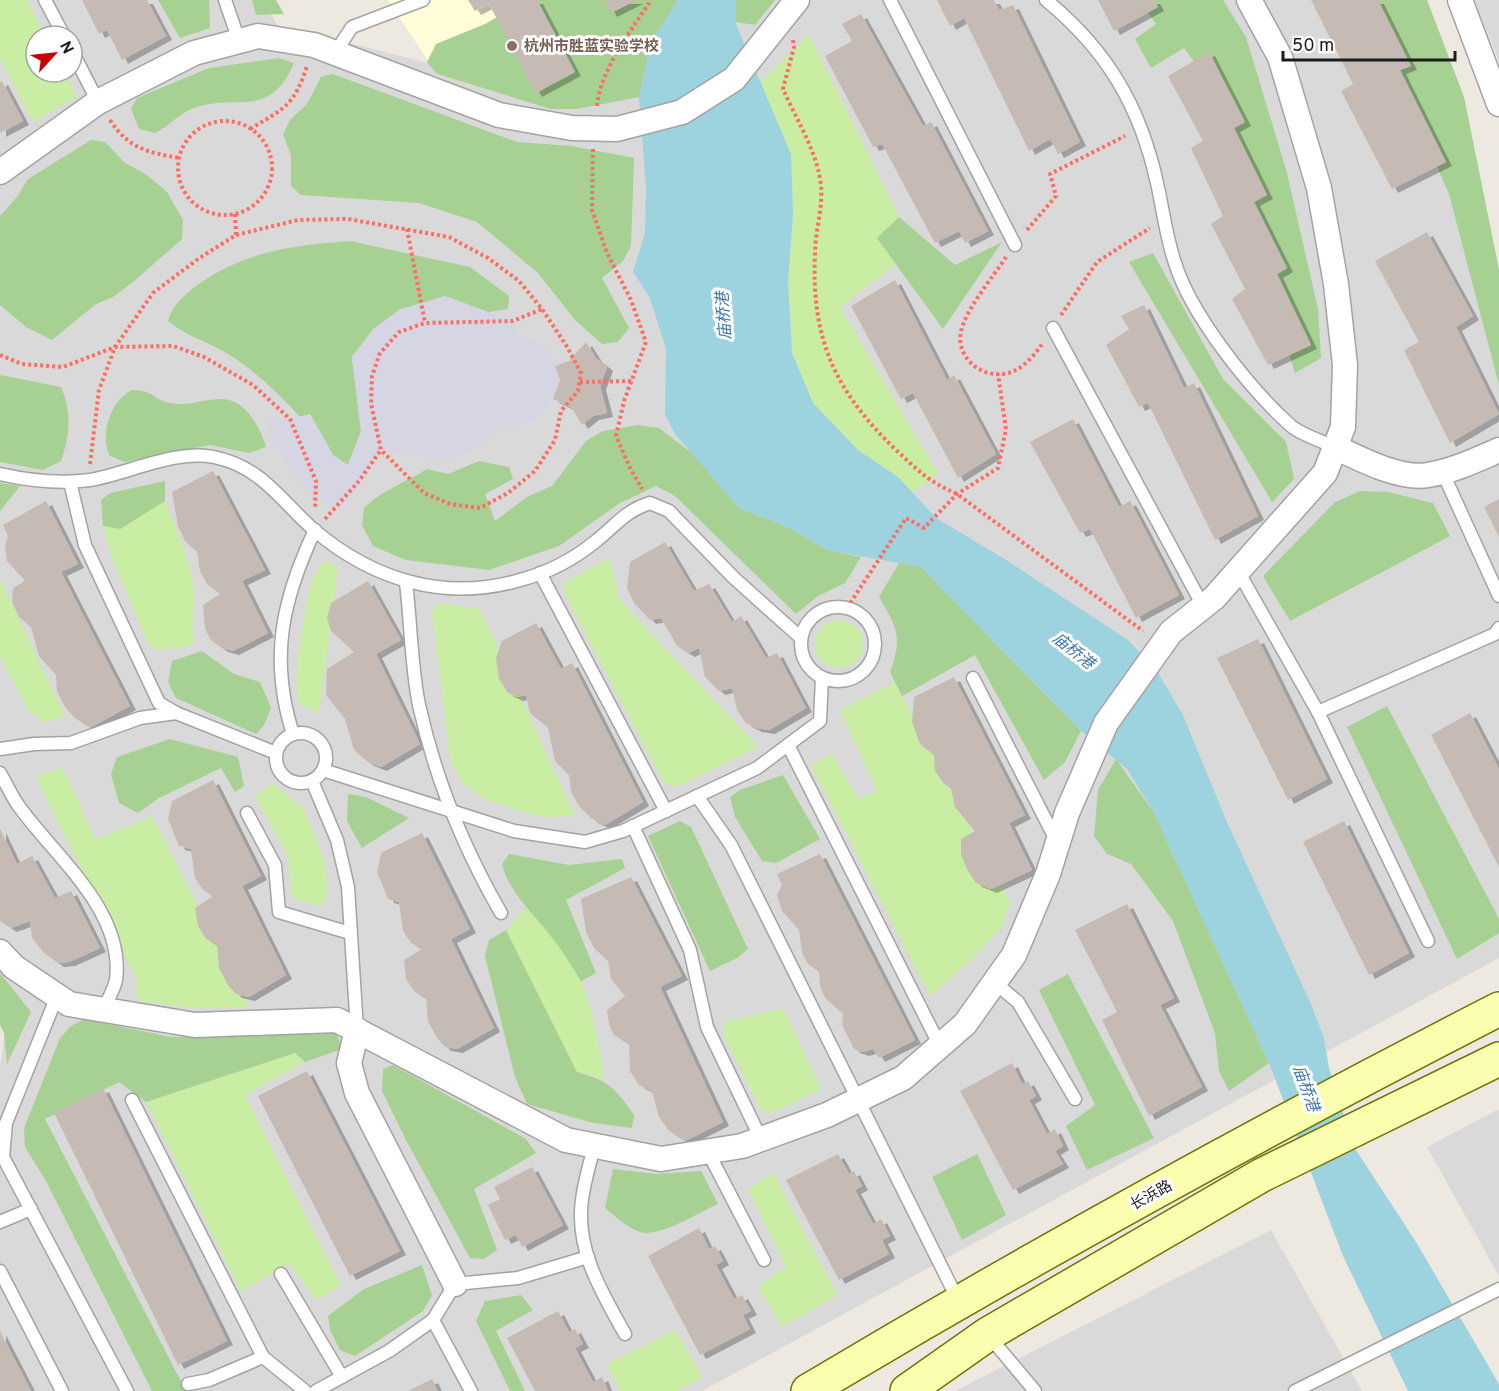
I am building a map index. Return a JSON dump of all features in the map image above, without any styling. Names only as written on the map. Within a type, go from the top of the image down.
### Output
[{"type":"main road","name":"长浜路","points":[[807,1391],[958,1301],[1382,1069],[1499,1009]]},
{"type":"main road","points":[[907,1391],[987,1334],[1262,1175],[1499,1059]]},
{"type":"street","points":[[0,952],[15,967],[69,1004],[195,1025],[338,1020],[566,1140],[661,1159],[742,1146],[827,1115],[903,1078],[966,1024],[1014,955],[1048,874],[1067,813],[1106,723],[1171,632],[1203,606],[1238,571],[1325,473],[1343,427],[1346,365],[1336,284],[1319,189],[1280,57],[1249,0]]},
{"type":"street","points":[[1460,0],[1499,104]]},
{"type":"street","points":[[0,172],[98,102],[194,53],[258,36],[324,49],[499,115],[572,128],[617,129],[682,112],[734,79],[792,7]]},
{"type":"street","points":[[1335,447],[1380,469],[1426,476],[1499,450]]},
{"type":"street","points":[[357,1030],[348,1063],[357,1093],[455,1284]]},
{"type":"lane","points":[[45,0],[58,24]]},
{"type":"lane","points":[[225,0],[239,41]]},
{"type":"lane","points":[[324,49],[352,27],[423,0]]},
{"type":"lane","points":[[890,0],[1015,245]]},
{"type":"lane","points":[[1046,0],[1093,43],[1115,75],[1142,127],[1175,265],[1204,321],[1231,358],[1292,427],[1335,447]]},
{"type":"lane","points":[[84,75],[98,102]]},
{"type":"lane","points":[[1053,328],[1203,606]]},
{"type":"lane","points":[[0,474],[52,483],[70,482],[91,480],[189,456],[212,456],[239,464],[262,477],[315,530],[375,571],[406,583],[442,589],[486,588],[558,566],[595,542],[630,509],[650,503],[669,511],[735,578],[801,638]]},
{"type":"lane","points":[[1442,471],[1499,596]]},
{"type":"lane","points":[[70,482],[85,545],[159,703],[176,713],[276,753]]},
{"type":"lane","points":[[293,734],[283,701],[280,655],[284,617],[295,572],[315,530]]},
{"type":"lane","points":[[1238,571],[1318,712],[1428,942]]},
{"type":"lane","points":[[540,573],[666,811]]},
{"type":"lane","points":[[406,583],[419,705],[450,809],[483,881],[501,913]]},
{"type":"lane","points":[[834,607],[847,608],[867,621],[875,644],[873,657],[867,668],[847,681],[822,678],[805,662],[801,638],[805,626],[818,613],[834,607]]},
{"type":"lane","points":[[1318,712],[1498,635]]},
{"type":"lane","points":[[323,770],[514,831],[585,842],[633,826],[757,768],[820,721],[822,678]]},
{"type":"lane","points":[[973,678],[1058,843]]},
{"type":"lane","points":[[0,749],[34,744],[72,743],[140,718],[176,713]]},
{"type":"lane","points":[[293,734],[310,734],[318,739],[326,754],[323,770],[312,781],[304,783],[288,780],[278,768],[276,753],[285,738],[293,734]]},
{"type":"lane","points":[[788,745],[940,1046]]},
{"type":"lane","points":[[0,772],[17,804],[78,875],[99,910],[115,947],[116,981],[103,1010]]},
{"type":"lane","points":[[312,781],[337,840],[348,887],[357,1030]]},
{"type":"lane","points":[[697,796],[731,845],[958,1301]]},
{"type":"lane","points":[[247,813],[275,865],[279,912],[350,933]]},
{"type":"lane","points":[[633,826],[690,950],[707,1027],[761,1139]]},
{"type":"lane","points":[[995,983],[1018,1002],[1075,1099]]},
{"type":"lane","points":[[57,996],[6,1123],[3,1157],[127,1391]]},
{"type":"lane","points":[[132,1100],[263,1357],[305,1391]]},
{"type":"lane","points":[[594,1146],[582,1201],[583,1242],[597,1284],[625,1334]]},
{"type":"lane","points":[[708,1152],[764,1260]]},
{"type":"lane","points":[[0,1222],[31,1209]]},
{"type":"lane","points":[[316,1391],[389,1351],[433,1320],[455,1284],[518,1278],[588,1257]]},
{"type":"lane","points":[[0,1271],[62,1391]]},
{"type":"lane","points":[[281,1274],[342,1377]]},
{"type":"lane","points":[[1295,1391],[1499,1289]]},
{"type":"lane","points":[[433,1320],[471,1391]]},
{"type":"lane","points":[[987,1334],[1035,1391]]},
{"type":"lane","points":[[188,1384],[209,1380],[263,1357]]},
{"type":"path","points":[[650,503],[630,468],[616,436],[646,342],[631,300],[607,253],[592,210],[598,95],[617,54],[651,0]]},
{"type":"path","points":[[792,7],[794,47],[783,89],[811,152],[821,186],[814,255],[816,295],[820,332],[831,366],[849,396],[876,430],[931,483],[957,494],[1163,643]]},
{"type":"path","points":[[250,129],[287,107],[324,49]]},
{"type":"path","points":[[98,102],[117,130],[139,150],[179,159]]},
{"type":"path","points":[[221,121],[236,123],[250,129],[261,139],[269,153],[272,168],[269,184],[256,203],[235,214],[212,213],[191,201],[182,188],[178,174],[179,159],[184,145],[194,133],[207,125],[221,121]]},
{"type":"path","points":[[1142,127],[1050,174],[1056,196],[1015,245],[966,317],[960,334],[964,356],[977,370],[998,374],[1016,370],[1039,348],[1096,262],[1164,219]]},
{"type":"path","points":[[235,214],[236,234]]},
{"type":"path","points":[[91,480],[89,456],[99,390],[115,347],[153,293],[236,234],[298,220],[348,219],[449,237],[488,258],[519,281],[542,309],[581,373],[578,391],[561,411],[555,440],[535,471],[508,493],[480,508],[450,504],[424,493],[381,450],[371,404],[372,376],[380,353],[399,332],[425,323],[513,321],[542,309]]},
{"type":"path","points":[[407,229],[425,323]]},
{"type":"path","points":[[0,355],[22,364],[63,367],[115,347],[173,346],[204,357],[253,384],[290,419],[316,481],[315,530]]},
{"type":"path","points":[[847,608],[906,518],[924,528],[957,494],[998,468],[1006,429],[998,374]]},
{"type":"path","points":[[580,382],[632,381]]},
{"type":"path","points":[[315,530],[359,481],[381,450]]},
{"type":"shaded area","points":[[0,0],[263,0],[277,25],[441,66],[694,0],[1427,0],[1464,97],[1499,270],[1499,958],[702,1391],[0,1391],[0,1066],[8,1011],[0,1001]]},
{"type":"shaded area","name":"杭州市胜蓝实验学校","points":[[388,0],[626,0],[550,109],[437,74]]},
{"type":"shaded area","points":[[1474,0],[1499,0],[1499,61]]},
{"type":"shaded area","points":[[445,296],[513,321],[520,337],[534,341],[549,351],[560,380],[553,399],[543,412],[531,421],[518,426],[498,425],[476,448],[456,458],[429,458],[381,450],[359,481],[350,500],[335,508],[298,481],[269,434],[271,418],[290,419],[310,414],[333,455],[348,465],[361,431],[352,357],[373,329],[399,310]]},
{"type":"shaded area","points":[[1499,1109],[1499,1276],[1427,1147]]},
{"type":"shaded area","points":[[1271,1230],[1362,1391],[955,1391]]},
{"type":"green space","points":[[0,0],[27,0],[39,24],[24,24],[24,84],[70,84],[77,97],[33,122],[0,58]]},
{"type":"green space","points":[[158,0],[209,0],[210,28],[180,38]]},
{"type":"green space","points":[[252,0],[276,0],[284,14],[256,15]]},
{"type":"green space","name":"杭州市胜蓝实验学校","points":[[528,0],[678,0],[651,42],[639,97],[577,109],[550,109],[437,74],[427,62],[436,44],[485,24]]},
{"type":"green space","points":[[736,0],[775,0],[755,25],[735,22]]},
{"type":"green space","points":[[1139,0],[1223,0],[1246,37],[1287,173],[1318,309],[1321,358],[1295,373],[1204,75],[1184,48],[1151,68],[1135,39],[1156,24]]},
{"type":"green space","points":[[1365,0],[1427,0],[1464,97],[1499,270],[1499,385],[1449,194]]},
{"type":"green space","points":[[809,34],[899,217],[877,238],[896,264],[840,307],[938,474],[912,493],[898,477],[858,450],[813,403],[792,353],[788,282],[793,213],[761,82]]},
{"type":"green space","points":[[279,58],[294,63],[284,81],[273,93],[249,102],[206,105],[189,110],[155,133],[139,129],[131,109],[137,98],[209,68]]},
{"type":"green space","points":[[333,74],[517,142],[572,146],[634,158],[631,246],[623,261],[602,278],[629,328],[618,342],[602,344],[575,320],[538,273],[477,222],[419,203],[301,195],[291,186],[291,155],[283,134],[290,120],[307,104],[321,77]]},
{"type":"green space","points":[[91,140],[105,142],[125,163],[147,175],[167,192],[183,220],[182,239],[133,282],[113,297],[96,304],[52,340],[26,327],[0,305],[0,216],[17,197],[28,179]]},
{"type":"green space","points":[[899,217],[955,265],[1002,242],[943,329],[877,238]]},
{"type":"green space","points":[[350,241],[470,267],[509,296],[508,309],[488,312],[445,296],[399,310],[352,357],[361,431],[348,465],[333,455],[310,414],[300,417],[273,389],[243,364],[221,350],[180,330],[168,321],[175,306],[196,286],[232,265],[269,252]]},
{"type":"green space","points":[[1153,253],[1223,379],[1286,442],[1294,479],[1272,502],[1129,262]]},
{"type":"green space","points":[[0,375],[61,387],[67,406],[68,424],[61,461],[43,470],[0,462]]},
{"type":"green space","points":[[132,390],[149,393],[173,404],[215,399],[230,400],[245,409],[251,416],[266,447],[249,453],[210,445],[125,462],[110,456],[106,438],[109,418],[118,401]]},
{"type":"green space","points":[[638,425],[659,428],[693,454],[739,508],[790,528],[827,550],[861,557],[845,583],[818,596],[796,614],[675,496],[656,486],[620,503],[559,546],[489,570],[406,560],[373,546],[362,525],[364,508],[394,487],[427,469],[448,474],[479,461],[509,467],[513,479],[485,494],[495,521],[527,497],[552,486],[586,441],[603,431]]},
{"type":"green space","points":[[165,481],[165,501],[120,529],[103,526],[101,500],[110,493]]},
{"type":"green space","points":[[0,483],[20,486],[0,511]]},
{"type":"green space","points":[[1360,491],[1388,492],[1433,503],[1450,536],[1290,621],[1263,576],[1335,502]]},
{"type":"green space","points":[[165,501],[183,547],[193,583],[195,641],[186,647],[155,650],[147,641],[111,555],[103,526],[120,529]]},
{"type":"green space","points":[[610,558],[619,599],[758,747],[676,787],[664,783],[568,601],[563,583]]},
{"type":"green space","points":[[325,561],[338,567],[319,713],[300,705],[297,678],[300,641],[310,588],[315,574]]},
{"type":"green space","points":[[899,563],[921,567],[1081,731],[1065,762],[1044,780],[975,655],[902,696],[890,672],[896,650],[896,633],[879,597]]},
{"type":"green space","points":[[0,579],[65,717],[44,722],[29,711],[0,656]]},
{"type":"green space","points":[[438,603],[480,609],[575,816],[543,817],[524,812],[485,799],[462,783],[450,759],[432,612]]},
{"type":"green space","points":[[839,620],[856,627],[863,644],[856,661],[839,668],[822,661],[815,644],[822,627]]},
{"type":"green space","points":[[202,651],[234,674],[260,682],[271,708],[264,725],[256,734],[176,698],[168,682],[172,661]]},
{"type":"green space","points":[[895,682],[1010,903],[1002,927],[974,957],[930,996],[811,766],[832,753],[858,799],[877,791],[840,710]]},
{"type":"green space","points":[[1387,706],[1499,919],[1499,933],[1457,959],[1347,727]]},
{"type":"green space","points":[[170,739],[238,757],[244,786],[235,792],[221,768],[159,798],[138,813],[119,803],[111,774],[117,757]]},
{"type":"green space","points":[[1116,759],[1153,811],[1269,1063],[1229,1091],[1219,1071],[1215,1033],[1173,921],[1131,864],[1107,854],[1094,836],[1098,790]]},
{"type":"green space","points":[[62,767],[96,840],[152,816],[249,1007],[186,1007],[136,1000],[138,982],[36,777]]},
{"type":"green space","points":[[783,775],[820,839],[776,863],[762,861],[735,817],[730,797],[740,790]]},
{"type":"green space","points":[[272,783],[304,809],[325,863],[328,893],[321,906],[292,898],[288,856],[255,796]]},
{"type":"green space","points":[[348,794],[366,797],[409,818],[362,848],[347,821]]},
{"type":"green space","points":[[680,821],[691,827],[748,949],[737,958],[710,971],[648,836]]},
{"type":"green space","points":[[509,854],[569,865],[622,859],[625,868],[566,900],[596,973],[581,981],[558,945],[522,901],[510,884],[502,864]]},
{"type":"green space","points":[[526,907],[565,952],[582,983],[593,1018],[604,1079],[577,1072],[506,930]]},
{"type":"green space","points":[[506,930],[577,1072],[604,1082],[616,1091],[634,1115],[632,1128],[593,1123],[527,1104],[515,1077],[485,956],[489,940]]},
{"type":"green space","points":[[0,973],[31,1012],[7,1064],[4,1033],[0,1025]]},
{"type":"green space","points":[[1068,974],[1154,1138],[1087,1170],[1066,1126],[1095,1105],[1039,990]]},
{"type":"green space","points":[[783,1008],[821,1089],[772,1113],[760,1109],[723,1035],[724,1022]]},
{"type":"green space","points":[[84,1019],[171,1037],[336,1032],[342,1049],[305,1062],[295,1053],[146,1102],[119,1082],[45,1119],[186,1391],[152,1391],[46,1181],[25,1147],[24,1128],[60,1038],[71,1026]]},
{"type":"green space","points":[[296,1053],[305,1062],[245,1095],[341,1286],[316,1300],[289,1263],[241,1292],[146,1102]]},
{"type":"green space","points":[[393,1065],[526,1139],[536,1153],[474,1189],[497,1250],[484,1259],[470,1258],[382,1091],[383,1069]]},
{"type":"green space","points":[[977,1154],[1006,1215],[962,1240],[932,1177]]},
{"type":"green space","points":[[613,1169],[656,1174],[701,1171],[718,1204],[668,1228],[648,1233],[640,1232],[626,1225],[605,1208]]},
{"type":"green space","points":[[773,1173],[837,1295],[782,1327],[758,1286],[786,1267],[748,1189]]},
{"type":"green space","points":[[422,1265],[432,1295],[423,1311],[355,1356],[340,1350],[330,1330],[328,1316],[364,1289]]},
{"type":"green space","points":[[521,1295],[533,1310],[496,1331],[525,1391],[510,1391],[476,1321],[485,1301]]},
{"type":"green space","points":[[675,1330],[702,1377],[677,1391],[620,1391],[607,1364]]},
{"type":"water","name":"庙桥港","points":[[678,0],[736,0],[735,22],[791,154],[793,213],[788,282],[792,353],[813,403],[858,450],[898,477],[936,518],[1003,558],[1128,640],[1157,671],[1183,715],[1226,820],[1311,1004],[1324,1038],[1329,1068],[1354,1147],[1416,1242],[1499,1384],[1499,1391],[1408,1391],[1343,1256],[1269,1063],[1153,811],[1127,769],[1081,731],[921,567],[827,550],[790,528],[739,508],[675,434],[665,415],[666,349],[650,298],[633,272],[645,233],[646,187],[639,97],[651,42]]},
{"type":"building","points":[[82,0],[147,0],[166,36],[122,60],[107,30],[99,34]]},
{"type":"building","points":[[468,0],[537,0],[575,72],[536,93],[489,4],[475,11]]},
{"type":"building","points":[[604,0],[637,0],[611,13]]},
{"type":"building","points":[[937,0],[994,0],[999,10],[1013,5],[1080,142],[1058,154],[1050,139],[1029,151],[964,18],[950,26]]},
{"type":"building","points":[[1098,0],[1154,0],[1158,7],[1114,31]]},
{"type":"building","points":[[1311,0],[1378,0],[1411,66],[1400,70],[1446,162],[1392,189],[1341,91],[1353,84]]},
{"type":"building","points":[[861,14],[923,126],[931,122],[988,231],[965,243],[959,231],[935,243],[882,144],[873,147],[825,56],[852,41],[842,24]]},
{"type":"building","points":[[1209,52],[1245,122],[1234,128],[1267,195],[1254,202],[1287,268],[1277,274],[1311,345],[1268,365],[1232,299],[1245,289],[1211,224],[1223,216],[1191,148],[1203,141],[1168,76]]},
{"type":"building","points":[[2,81],[23,121],[0,133],[0,82]]},
{"type":"building","points":[[1427,232],[1473,316],[1456,327],[1499,414],[1450,443],[1404,350],[1419,342],[1375,261]]},
{"type":"building","points":[[895,280],[947,380],[954,375],[996,454],[958,478],[913,393],[901,399],[851,306]]},
{"type":"building","points":[[1144,305],[1184,388],[1194,383],[1258,516],[1215,540],[1148,403],[1139,407],[1106,345],[1129,329],[1121,316]]},
{"type":"building","points":[[586,342],[596,358],[607,367],[600,386],[607,413],[593,416],[582,425],[572,408],[553,399],[560,380],[555,366],[569,361]]},
{"type":"building","points":[[1073,419],[1119,507],[1130,501],[1179,595],[1136,618],[1090,529],[1080,533],[1030,442]]},
{"type":"building","points":[[213,471],[265,570],[242,581],[268,633],[233,651],[222,648],[211,640],[205,629],[203,605],[220,594],[207,584],[200,571],[197,552],[185,541],[178,526],[172,492]]},
{"type":"building","points":[[1499,499],[1499,537],[1484,507]]},
{"type":"building","points":[[46,501],[78,564],[61,572],[130,706],[91,727],[76,719],[65,707],[57,691],[56,675],[39,656],[31,627],[19,617],[12,602],[13,588],[25,581],[7,561],[5,547],[8,536],[3,525]]},
{"type":"building","points":[[665,542],[694,591],[709,584],[732,622],[741,616],[766,658],[777,653],[806,708],[769,730],[756,728],[746,723],[737,710],[732,688],[719,691],[705,677],[699,648],[689,653],[677,646],[661,618],[650,620],[634,603],[627,588],[630,562]]},
{"type":"building","points":[[368,581],[401,640],[376,654],[420,744],[381,767],[368,762],[354,750],[345,719],[326,695],[327,669],[354,652],[331,631],[327,618],[331,603]]},
{"type":"building","points":[[536,623],[561,669],[572,663],[643,802],[605,825],[592,819],[579,806],[571,792],[569,775],[555,761],[548,728],[530,713],[526,695],[517,697],[508,693],[499,679],[496,658],[502,641]]},
{"type":"building","points":[[1258,639],[1327,779],[1288,800],[1217,658]]},
{"type":"building","points":[[954,677],[1025,815],[1009,823],[1032,870],[991,889],[976,883],[968,871],[961,855],[961,839],[975,831],[955,807],[951,788],[944,784],[935,771],[934,755],[920,744],[912,722],[914,697]]},
{"type":"building","points":[[1470,713],[1499,769],[1499,867],[1431,735]]},
{"type":"building","points":[[213,780],[261,876],[242,886],[286,975],[249,997],[236,994],[228,985],[219,968],[217,945],[206,939],[198,926],[195,908],[213,896],[203,890],[195,878],[191,849],[179,846],[168,819],[172,801]]},
{"type":"building","points":[[1344,821],[1409,953],[1369,975],[1303,842]]},
{"type":"building","points":[[0,829],[17,864],[32,856],[55,898],[71,891],[100,948],[69,962],[58,963],[44,953],[32,938],[30,921],[11,928],[0,921]]},
{"type":"building","points":[[422,833],[470,929],[451,939],[494,1028],[457,1049],[445,1047],[437,1038],[428,1021],[426,998],[415,992],[406,979],[404,960],[422,949],[411,943],[403,931],[399,902],[388,899],[377,872],[381,853]]},
{"type":"building","points":[[820,854],[915,1040],[879,1058],[873,1049],[863,1052],[854,1049],[842,1025],[843,1014],[825,998],[820,986],[819,972],[808,964],[802,953],[799,930],[782,911],[777,895],[782,885],[777,874]]},
{"type":"building","points":[[631,877],[682,976],[660,987],[723,1122],[685,1141],[669,1131],[659,1117],[652,1091],[639,1085],[630,1071],[629,1044],[614,1035],[609,1024],[607,1010],[625,996],[611,979],[608,961],[594,948],[586,932],[581,899]]},
{"type":"building","points":[[1127,904],[1174,998],[1160,1005],[1202,1087],[1149,1116],[1102,1020],[1117,1012],[1075,930]]},
{"type":"building","points":[[1012,1063],[1022,1084],[1028,1081],[1036,1096],[1029,1100],[1047,1134],[1055,1129],[1063,1146],[1055,1151],[1063,1164],[1013,1190],[960,1091]]},
{"type":"building","points":[[307,1071],[400,1251],[350,1276],[258,1096]]},
{"type":"building","points":[[103,1088],[227,1341],[178,1365],[54,1113]]},
{"type":"building","points":[[838,1154],[849,1174],[854,1171],[862,1186],[855,1190],[873,1224],[881,1219],[890,1236],[882,1240],[889,1254],[839,1280],[786,1180]]},
{"type":"building","points":[[532,1167],[563,1225],[522,1247],[516,1235],[505,1240],[488,1205],[500,1199],[494,1187]]},
{"type":"building","points":[[699,1228],[709,1249],[715,1246],[723,1261],[716,1265],[734,1299],[742,1295],[751,1311],[743,1315],[750,1329],[700,1355],[648,1256]]},
{"type":"building","points":[[558,1311],[569,1332],[575,1329],[583,1344],[575,1348],[593,1382],[602,1377],[608,1391],[535,1391],[507,1338]]},
{"type":"building","points":[[0,1331],[31,1391],[0,1391]]},
{"type":"building","points":[[432,1379],[438,1391],[408,1391]]},
{"type":"place","name":"杭州市胜蓝实验学校","points":[[512,46]]}]
